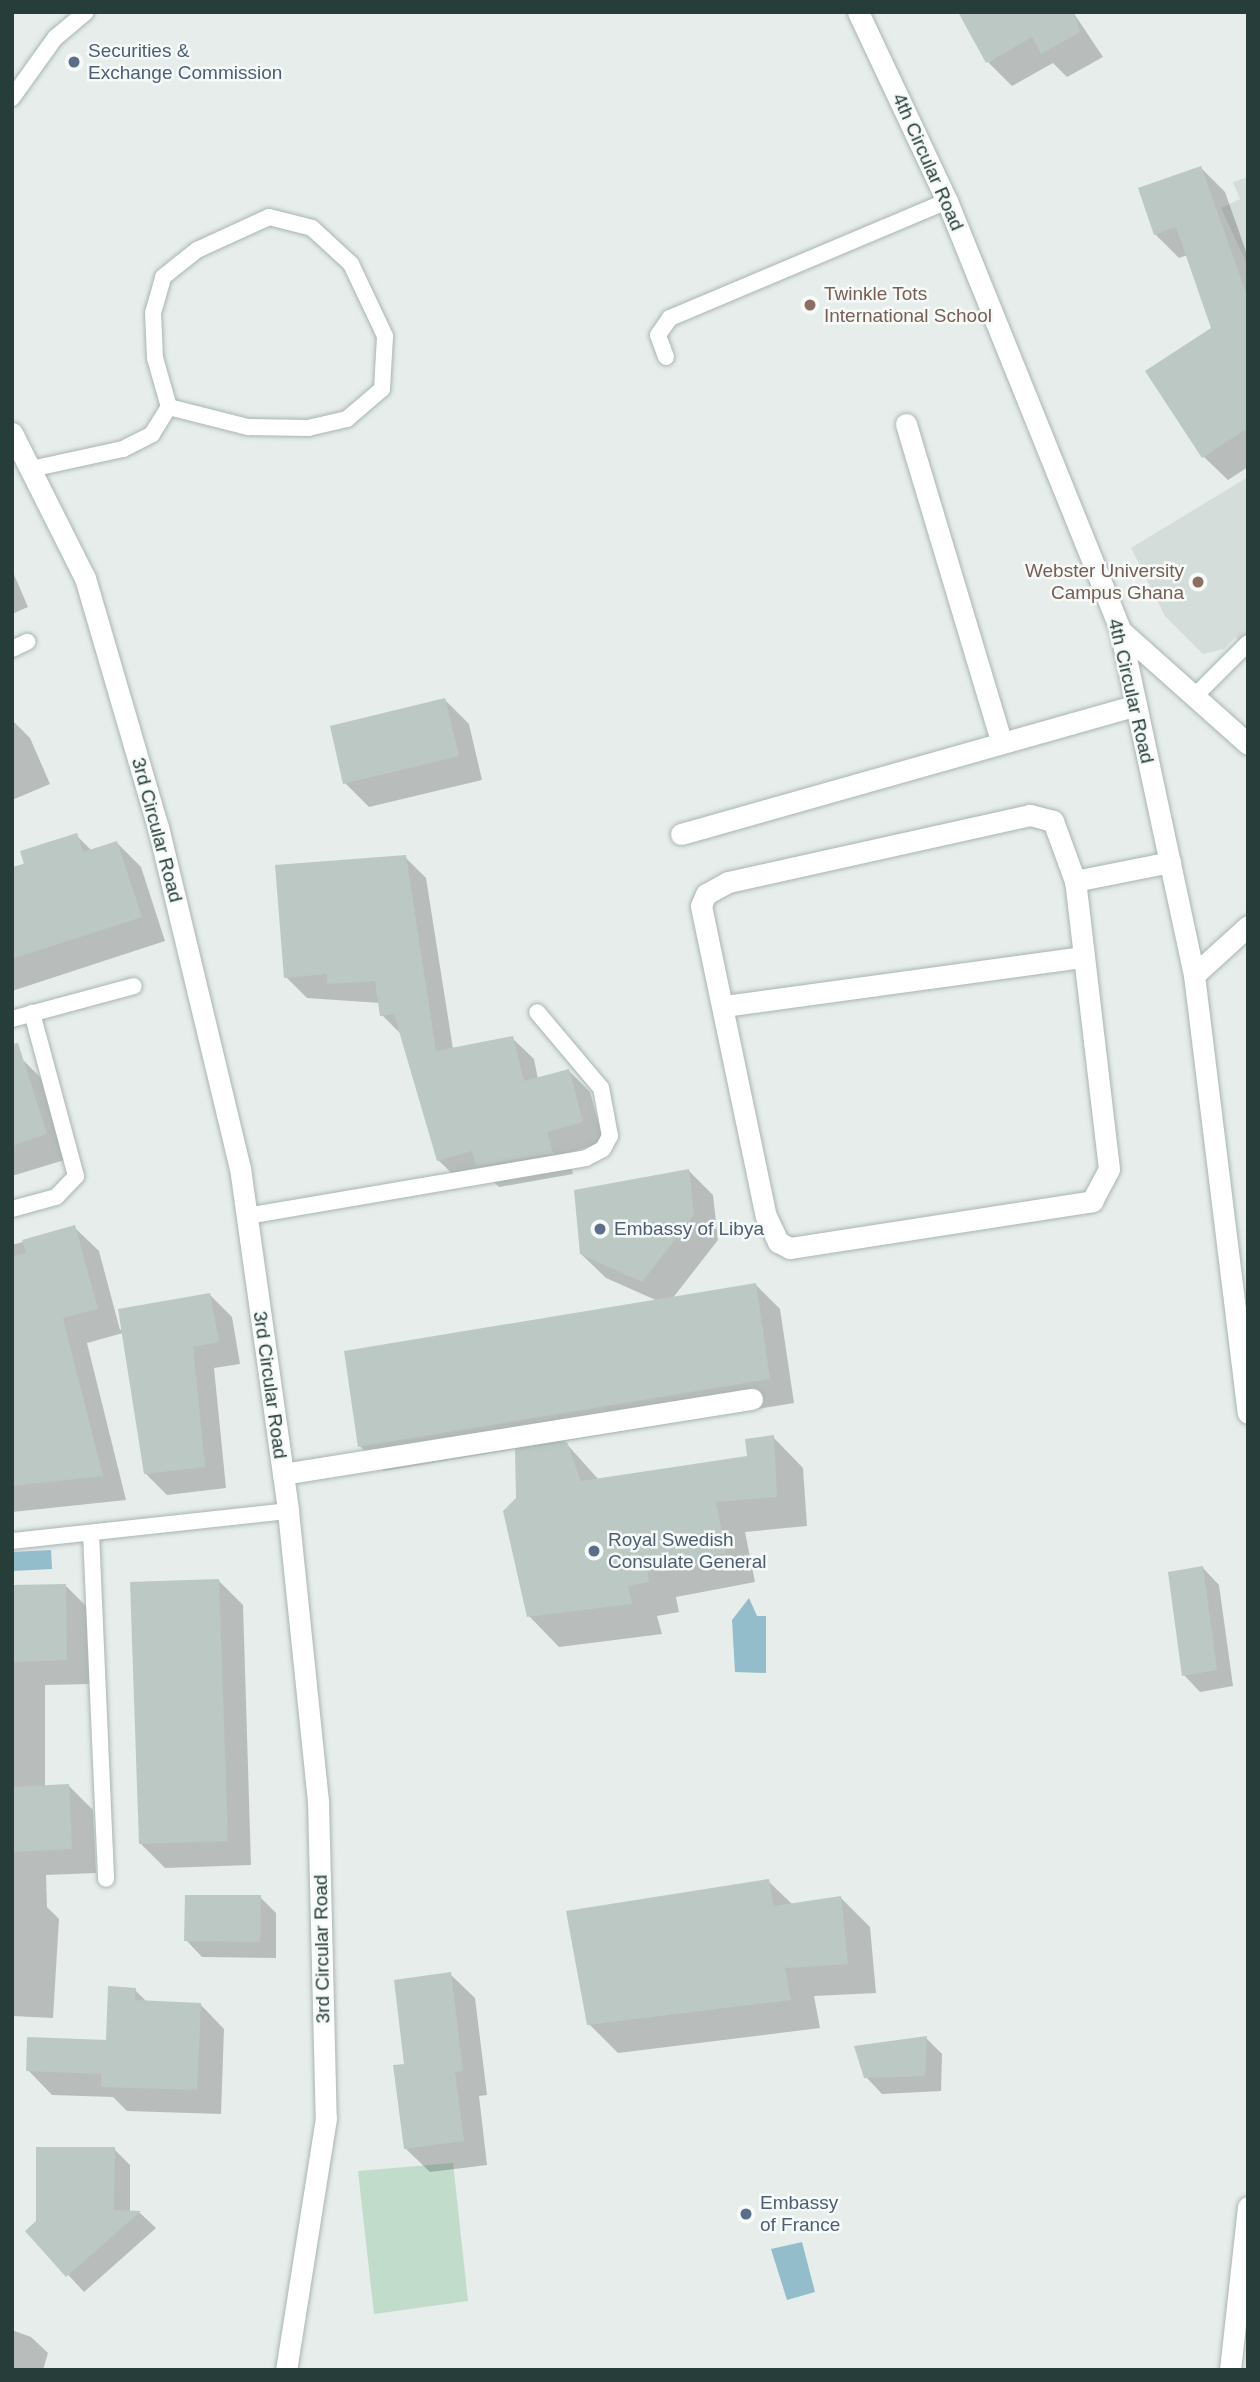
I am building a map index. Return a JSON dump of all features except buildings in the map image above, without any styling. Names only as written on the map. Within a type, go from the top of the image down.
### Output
[{"type":"street","name":"4th Circular Road","points":[[858,12],[947,201],[1120,631],[1194,975],[1248,1413]]},
{"type":"street","points":[[906,424],[1002,743]]},
{"type":"street","name":"3rd Circular Road","points":[[12,433],[85,578],[158,827],[247,1216],[288,1511],[318,1801],[326,2118],[286,2370]]},
{"type":"street","points":[[1120,631],[1248,744]]},
{"type":"street","points":[[681,834],[1136,705]]},
{"type":"street","points":[[1030,815],[1053,821],[1075,881],[1109,1169],[1092,1201],[790,1248],[770,1231],[725,1006],[701,906],[715,885],[1030,815]]},
{"type":"street","points":[[1075,881],[1170,862]]},
{"type":"street","points":[[1194,975],[1248,926]]},
{"type":"street","points":[[725,1006],[1084,957]]},
{"type":"street","points":[[283,1474],[752,1399]]},
{"type":"street","points":[[1230,2370],[1248,2207]]},
{"type":"lane","points":[[12,98],[55,38],[86,12]]},
{"type":"lane","points":[[666,357],[658,335],[670,318],[947,201]]},
{"type":"lane","points":[[31,469],[123,449],[152,434],[169,407],[155,358],[153,313],[163,277],[197,250],[269,217],[312,228],[351,264],[385,336],[382,389],[346,419],[309,428],[248,427],[169,407]]},
{"type":"lane","points":[[1194,697],[1248,643]]},
{"type":"lane","points":[[12,1019],[134,986]]},
{"type":"lane","points":[[247,1216],[586,1158],[603,1149],[610,1136],[601,1088],[537,1012]]},
{"type":"lane","points":[[12,1209],[56,1197],[76,1176],[32,1013]]},
{"type":"lane","points":[[12,1541],[288,1511]]},
{"type":"lane","points":[[91,1533],[106,1879]]},
{"type":"shaded area","points":[[1248,177],[1248,266],[1221,208],[1240,199],[1233,182]]},
{"type":"shaded area","name":"Webster University Campus Ghana","points":[[1248,477],[1248,648],[1235,637],[1224,649],[1203,654],[1165,616],[1131,548]]},
{"type":"green space","points":[[453,2163],[468,2301],[374,2314],[358,2171]]},
{"type":"water","points":[[51,1550],[52,1569],[12,1571],[12,1552]]},
{"type":"water","points":[[749,1598],[757,1616],[766,1616],[766,1673],[735,1672],[732,1620]]},
{"type":"water","points":[[802,2242],[815,2292],[787,2300],[771,2249]]},
{"type":"place","name":"Securities & Exchange Commission","points":[[74,62]]},
{"type":"place","name":"Twinkle Tots International School","points":[[810,305]]},
{"type":"place","name":"Webster University Campus Ghana","points":[[1198,582]]},
{"type":"place","name":"Embassy of Libya","points":[[600,1229]]},
{"type":"place","name":"Royal Swedish Consulate General","points":[[594,1551]]},
{"type":"place","name":"Embassy of France","points":[[746,2214]]}]
